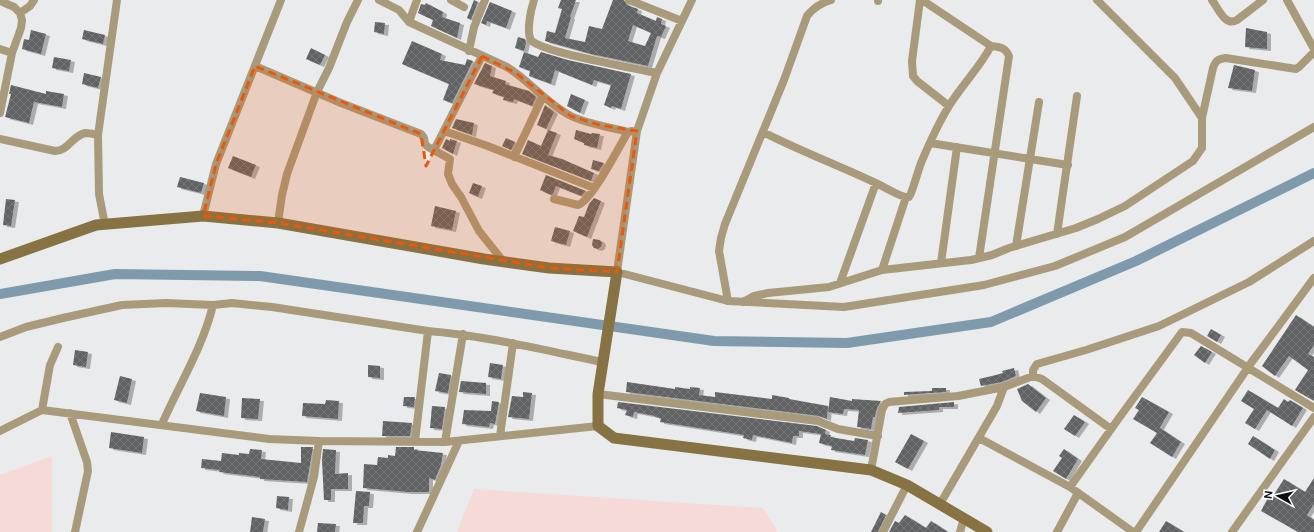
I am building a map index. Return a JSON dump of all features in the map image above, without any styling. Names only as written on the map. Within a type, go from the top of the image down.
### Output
[{"type":"street","points":[[20,13],[30,6],[34,0]]},
{"type":"street","points":[[105,225],[99,194],[98,135],[117,0]]},
{"type":"street","points":[[203,216],[216,164],[281,0]]},
{"type":"street","points":[[278,223],[287,174],[318,92],[347,22],[358,0]]},
{"type":"street","points":[[379,0],[399,10],[409,22],[516,73],[557,107],[571,116],[628,132],[637,132]]},
{"type":"street","points":[[409,22],[417,0]]},
{"type":"street","points":[[451,0],[464,7]]},
{"type":"street","points":[[469,51],[474,27],[485,0]]},
{"type":"street","points":[[534,0],[530,14],[530,33],[532,40],[537,44],[569,55],[656,74]]},
{"type":"street","points":[[629,0],[682,21]]},
{"type":"street","points":[[598,426],[598,394],[637,132],[656,74],[692,0]]},
{"type":"street","points":[[728,301],[719,251],[725,224],[784,80],[807,16],[813,8],[823,2],[831,0]]},
{"type":"street","points":[[949,106],[917,81],[913,76],[912,61],[921,0],[991,46],[1007,50],[1009,56],[979,258]]},
{"type":"street","points":[[1097,0],[1175,78],[1202,118]]},
{"type":"street","points":[[1212,0],[1229,22],[1237,20],[1263,0]]},
{"type":"street","points":[[742,302],[754,296],[768,293],[830,287],[882,270],[979,258],[992,255],[1098,219],[1124,206],[1192,161],[1202,148],[1202,118],[1215,62],[1219,59],[1226,58],[1296,68],[1299,67],[1314,51],[1287,0]]},
{"type":"street","points":[[0,1],[14,7],[20,13],[22,20],[21,28],[12,53],[0,113]]},
{"type":"street","points":[[882,270],[906,198],[912,194],[914,181],[930,142],[949,106],[986,56],[991,46]]},
{"type":"street","points":[[0,49],[12,53]]},
{"type":"street","points":[[434,150],[482,56]]},
{"type":"street","points":[[255,66],[341,103],[421,134],[424,138],[425,144],[450,159],[448,174],[452,184],[461,197],[479,231],[503,261]]},
{"type":"street","points":[[514,157],[543,96]]},
{"type":"street","points":[[1057,234],[1077,96]]},
{"type":"street","points":[[1016,246],[1039,102]]},
{"type":"street","points":[[0,259],[96,225],[203,216],[278,223],[484,259],[549,268],[617,272],[728,301],[844,307],[984,285],[1054,266],[1125,237],[1314,127]]},
{"type":"street","points":[[444,130],[594,188]]},
{"type":"street","points":[[554,199],[578,205],[584,202],[628,132]]},
{"type":"street","points":[[763,132],[791,147],[843,168],[906,198]]},
{"type":"street","points":[[0,138],[60,151],[78,136],[86,133],[98,135]]},
{"type":"street","points":[[930,142],[1068,165]]},
{"type":"street","points":[[941,263],[957,147]]},
{"type":"street","points":[[840,283],[876,183]]},
{"type":"street","points":[[1033,376],[1033,370],[1037,364],[1086,350],[1159,326],[1249,282],[1314,241]]},
{"type":"street","points":[[979,438],[1070,487],[1134,532],[1248,368],[1314,278]]},
{"type":"street","points":[[0,337],[33,326],[122,305],[166,303],[213,305],[232,303],[272,307],[428,331],[464,334],[603,358]]},
{"type":"street","points":[[162,424],[204,335],[209,323],[213,305]]},
{"type":"street","points":[[415,441],[428,331]]},
{"type":"street","points":[[1070,487],[1182,332],[1192,333],[1314,408]]},
{"type":"street","points":[[445,442],[464,334]]},
{"type":"street","points":[[500,436],[513,343]]},
{"type":"street","points":[[42,410],[50,365],[58,347]]},
{"type":"street","points":[[871,470],[883,407],[885,404],[889,402],[958,396],[1004,387],[1033,376],[1042,379],[1111,429]]},
{"type":"street","points":[[940,504],[999,402],[1004,387]]},
{"type":"street","points":[[598,394],[818,421],[838,429],[878,436]]},
{"type":"street","points":[[0,431],[42,410],[162,424],[269,439],[319,441],[445,442],[598,426],[614,438],[871,470],[907,485],[986,532]]},
{"type":"street","points":[[70,413],[87,462],[88,470],[75,532]]},
{"type":"street","points":[[1232,532],[1314,417]]},
{"type":"street","points":[[299,532],[314,477],[319,441]]},
{"type":"street","points":[[417,532],[459,441]]},
{"type":"street","points":[[883,532],[907,485]]},
{"type":"street","points":[[1057,532],[1078,493]]},
{"type":"street","points":[[960,532],[964,518]]},
{"type":"highlighted area","points":[[482,56],[516,73],[571,116],[600,125],[637,131],[617,272],[549,268],[278,223],[203,216],[216,164],[255,66],[421,134],[426,166]]},
{"type":"shaded area","points":[[52,456],[52,532],[0,532],[0,475]]},
{"type":"shaded area","points":[[474,489],[763,508],[778,532],[457,532]]},
{"type":"building","points":[[474,0],[478,2],[471,20],[467,18]]},
{"type":"building","points":[[561,0],[576,0],[565,38],[585,42],[589,26],[602,29],[613,0],[624,0],[627,5],[638,9],[637,13],[656,21],[657,17],[662,19],[661,24],[666,26],[661,37],[657,36],[648,66],[591,54],[545,41],[547,31],[555,33],[562,9],[558,8]],"holes":[[[633,25],[651,33],[645,46],[628,41]]]},
{"type":"building","points":[[490,2],[512,11],[506,28],[487,21],[486,25],[481,23]]},
{"type":"building","points":[[426,3],[443,12],[442,17],[460,23],[457,38],[431,26],[433,20],[418,13],[421,4],[425,5]]},
{"type":"building","points":[[375,22],[385,23],[384,34],[374,32]]},
{"type":"building","points":[[1246,28],[1267,32],[1267,49],[1245,47]]},
{"type":"building","points":[[31,30],[46,34],[41,54],[22,49],[24,39],[29,40]]},
{"type":"building","points":[[84,30],[105,35],[103,44],[82,39]]},
{"type":"building","points":[[518,37],[525,39],[526,43],[524,51],[515,48]]},
{"type":"building","points":[[412,41],[442,54],[440,60],[465,65],[467,59],[473,61],[452,103],[443,100],[449,84],[402,64]]},
{"type":"building","points":[[311,48],[325,55],[320,65],[306,59]]},
{"type":"building","points":[[524,52],[538,57],[541,52],[568,60],[631,74],[621,109],[612,106],[611,108],[604,105],[611,85],[594,80],[592,85],[555,70],[551,84],[529,76],[530,71],[519,67]]},
{"type":"building","points":[[54,57],[71,60],[69,71],[52,68]]},
{"type":"building","points":[[485,63],[492,66],[490,76],[506,81],[505,84],[529,91],[536,97],[532,106],[514,99],[513,102],[503,100],[504,97],[492,93],[494,90],[474,84]]},
{"type":"building","points":[[1234,65],[1255,70],[1252,91],[1228,88]]},
{"type":"building","points":[[84,73],[101,77],[98,88],[82,84]]},
{"type":"building","points":[[11,85],[46,94],[46,91],[64,94],[62,107],[34,102],[29,123],[5,117],[11,94],[9,94]]},
{"type":"building","points":[[571,94],[585,100],[580,113],[567,106]]},
{"type":"building","points":[[545,105],[554,112],[546,129],[537,125]]},
{"type":"building","points":[[456,119],[474,123],[472,135],[452,128]]},
{"type":"building","points":[[548,130],[557,133],[548,155],[562,159],[594,173],[591,181],[522,154],[528,140],[541,146]]},
{"type":"building","points":[[576,130],[591,134],[600,134],[597,148],[584,145],[584,143],[574,139]]},
{"type":"building","points":[[506,138],[515,142],[511,150],[502,146]]},
{"type":"building","points":[[446,139],[450,141],[450,139],[457,141],[453,154],[442,148]]},
{"type":"building","points":[[233,156],[256,165],[251,177],[228,168]]},
{"type":"building","points":[[593,160],[604,163],[599,171],[591,169]]},
{"type":"building","points":[[546,175],[586,191],[581,196],[556,186],[553,194],[551,195],[540,190]]},
{"type":"building","points":[[180,177],[204,183],[201,193],[177,187]]},
{"type":"building","points":[[473,183],[482,186],[478,197],[469,193]]},
{"type":"building","points":[[594,198],[601,201],[587,237],[573,231],[579,216],[584,217],[589,204]]},
{"type":"building","points":[[6,199],[15,200],[11,226],[3,225]]},
{"type":"building","points":[[435,206],[456,211],[452,230],[431,226]]},
{"type":"building","points":[[555,227],[570,231],[566,245],[551,241]]},
{"type":"building","points":[[593,239],[600,240],[602,243],[601,247],[598,249],[594,248],[592,245]]},
{"type":"building","points":[[1296,315],[1314,327],[1314,345],[1308,354],[1314,357],[1314,401],[1295,390],[1308,370],[1289,356],[1275,376],[1262,366]]},
{"type":"building","points":[[1211,329],[1221,335],[1217,342],[1207,336]]},
{"type":"building","points":[[1201,346],[1212,352],[1205,363],[1194,355]]},
{"type":"building","points":[[75,350],[88,352],[86,367],[73,365]]},
{"type":"building","points":[[490,363],[503,365],[501,379],[488,377]]},
{"type":"building","points":[[368,365],[380,366],[380,378],[368,377]]},
{"type":"building","points":[[1014,368],[1016,376],[1002,382],[981,386],[979,379],[1003,373],[1002,371]]},
{"type":"building","points":[[439,373],[451,375],[448,393],[435,391]]},
{"type":"building","points":[[120,376],[132,379],[127,403],[114,400]]},
{"type":"building","points":[[461,381],[486,383],[486,394],[459,392]]},
{"type":"building","points":[[627,382],[675,389],[675,387],[690,389],[690,387],[700,388],[699,395],[715,397],[715,392],[772,399],[772,395],[789,398],[828,406],[827,419],[819,416],[626,392]]},
{"type":"building","points":[[1028,384],[1046,398],[1036,412],[1022,401],[1017,389]]},
{"type":"building","points":[[932,388],[946,388],[946,392],[904,395],[904,392],[932,391]]},
{"type":"building","points":[[1248,390],[1278,408],[1284,399],[1288,402],[1290,400],[1303,408],[1292,426],[1267,410],[1255,429],[1245,423],[1254,409],[1241,401]]},
{"type":"building","points":[[523,392],[532,393],[529,419],[508,417],[512,396],[523,397]]},
{"type":"building","points":[[200,393],[226,397],[224,416],[196,411]]},
{"type":"building","points":[[404,397],[415,397],[414,407],[403,406]]},
{"type":"building","points":[[830,397],[852,401],[852,399],[881,401],[877,408],[875,417],[873,417],[871,429],[857,427],[859,410],[844,409],[843,414],[828,412]]},
{"type":"building","points":[[1142,397],[1169,412],[1158,431],[1160,428],[1181,442],[1172,457],[1150,443],[1157,433],[1133,419],[1139,410],[1135,408]]},
{"type":"building","points":[[242,398],[260,399],[258,419],[241,418]]},
{"type":"building","points":[[326,400],[339,401],[338,419],[302,416],[303,403],[325,404]]},
{"type":"building","points":[[492,401],[499,402],[495,424],[490,423],[489,427],[462,424],[464,410],[491,411]]},
{"type":"building","points":[[618,402],[817,426],[826,430],[825,434],[831,435],[830,437],[854,441],[855,438],[868,440],[865,455],[831,450],[832,446],[819,443],[821,434],[799,431],[799,436],[793,436],[792,443],[753,435],[752,440],[743,438],[744,435],[660,422],[661,418],[655,416],[634,412],[633,417],[625,415],[627,410],[617,408]]},
{"type":"building","points":[[954,402],[954,407],[939,407],[939,410],[898,413],[899,407]]},
{"type":"building","points":[[432,406],[445,407],[442,429],[430,428]]},
{"type":"building","points":[[1074,415],[1085,422],[1075,436],[1064,429]]},
{"type":"building","points":[[383,421],[412,423],[410,436],[382,436]]},
{"type":"building","points":[[111,432],[144,437],[142,453],[109,448]]},
{"type":"building","points":[[911,434],[924,441],[908,469],[895,462]]},
{"type":"building","points":[[1253,436],[1275,450],[1270,459],[1248,444]]},
{"type":"building","points":[[301,447],[313,447],[307,482],[260,479],[260,477],[219,472],[220,470],[201,468],[202,459],[221,461],[222,453],[239,455],[239,453],[249,454],[250,449],[262,450],[261,459],[301,463]]},
{"type":"building","points":[[396,447],[414,447],[414,450],[443,453],[441,465],[435,480],[429,478],[429,492],[408,492],[363,488],[364,464],[377,465],[378,457],[388,458],[388,455],[395,456]]},
{"type":"building","points":[[323,449],[336,450],[335,474],[348,473],[348,489],[331,489],[331,500],[324,500],[322,460]]},
{"type":"building","points":[[1064,449],[1078,459],[1066,479],[1053,471],[1062,458],[1059,456]]},
{"type":"building","points":[[1314,478],[1314,504],[1307,515],[1314,520],[1314,532],[1298,532],[1261,511],[1270,494],[1273,496],[1284,479],[1305,492]]},
{"type":"building","points":[[356,491],[370,492],[369,506],[364,506],[363,523],[353,523]]},
{"type":"building","points":[[277,496],[289,497],[288,510],[276,508]]},
{"type":"building","points":[[881,512],[886,515],[878,532],[871,532]]},
{"type":"building","points":[[905,515],[926,528],[931,521],[948,532],[889,532],[895,521],[899,523]]},
{"type":"building","points":[[252,517],[265,519],[263,532],[250,532]]},
{"type":"building","points":[[1166,521],[1184,532],[1159,532]]},
{"type":"building","points":[[318,523],[336,524],[335,532],[317,532]]},
{"type":"waterway","points":[[0,294],[115,274],[260,276],[714,341],[847,343],[991,322],[1136,261],[1314,173]]}]
